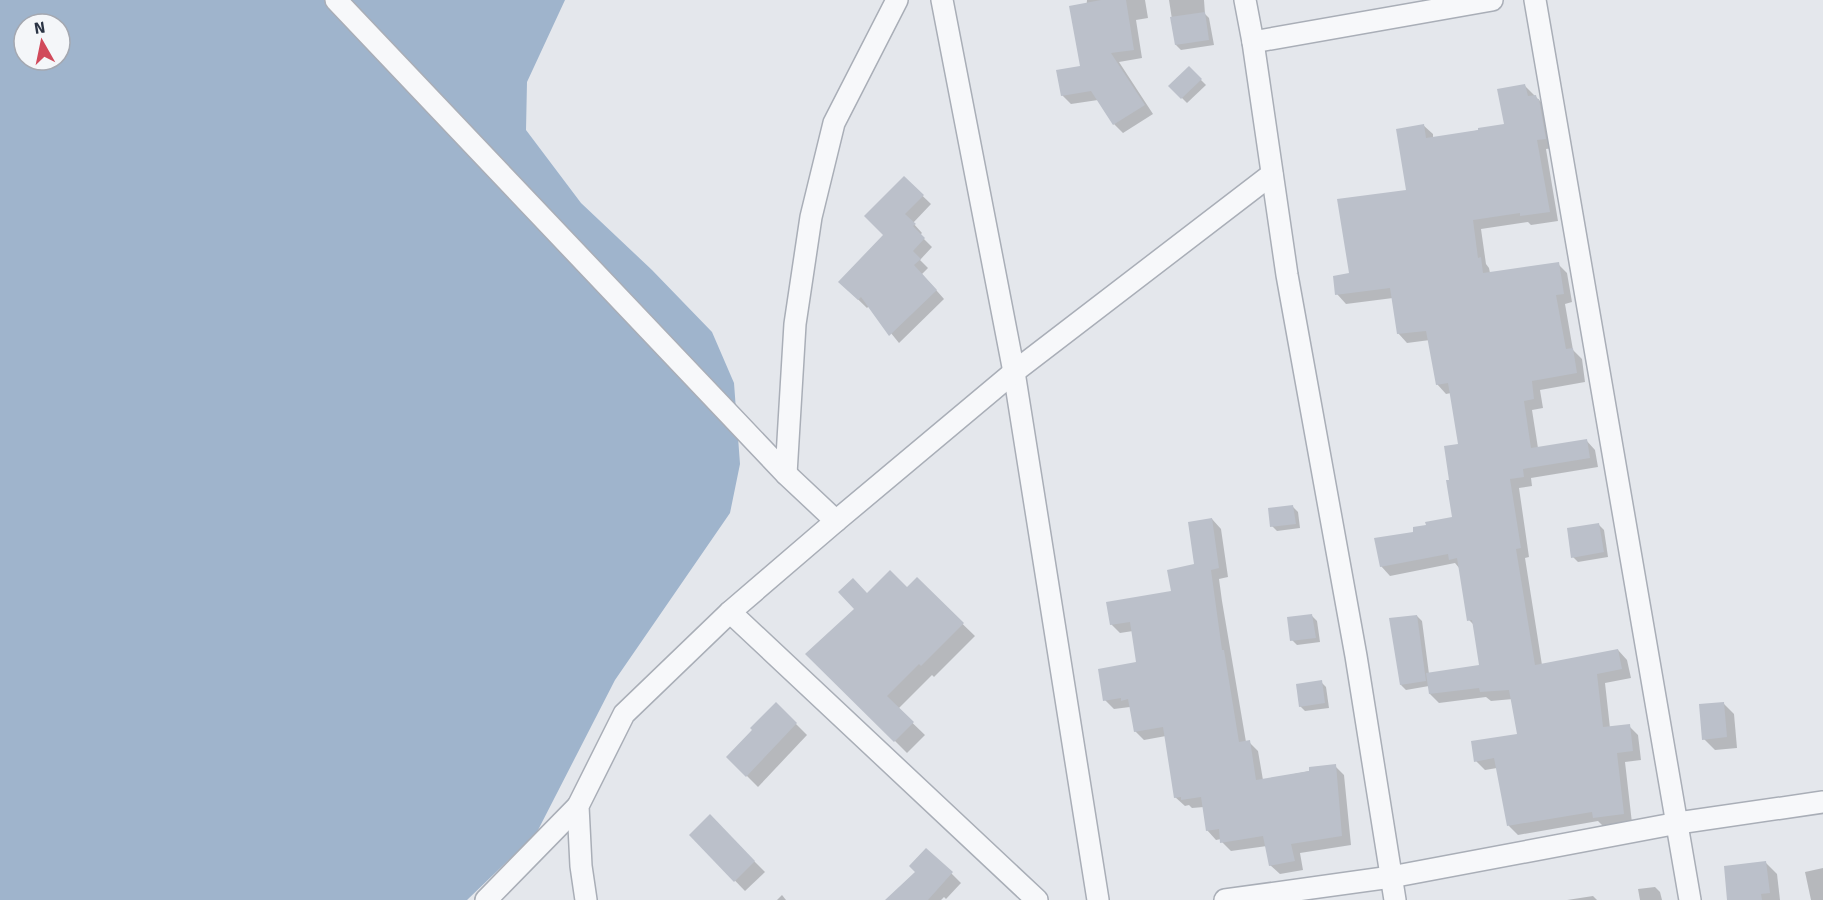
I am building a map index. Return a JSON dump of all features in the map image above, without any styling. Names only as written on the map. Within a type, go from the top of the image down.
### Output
[{"type":"street","points":[[336,0],[786,474],[836,521]]},
{"type":"street","points":[[786,474],[795,324],[811,217],[834,123],[897,0]]},
{"type":"street","points":[[942,0],[1014,372],[1098,900]]},
{"type":"street","points":[[1245,0],[1287,275],[1356,656],[1395,900]]},
{"type":"street","points":[[1253,42],[1492,0]]},
{"type":"street","points":[[1535,0],[1690,900]]},
{"type":"street","points":[[486,900],[578,806],[624,714],[730,612],[1014,372],[1272,174]]},
{"type":"street","points":[[730,612],[1037,900]]},
{"type":"street","points":[[1225,900],[1391,877],[1678,823],[1823,802]]},
{"type":"street","points":[[578,806],[581,866],[586,900]]},
{"type":"water","points":[[0,0],[565,0],[527,82],[526,130],[581,203],[652,270],[712,332],[734,383],[740,464],[730,513],[615,680],[536,834],[467,900],[0,900]]},
{"type":"building","points":[[1101,0],[1126,0],[1134,50],[1111,53],[1145,105],[1113,125],[1091,91],[1061,96],[1056,70],[1080,66],[1069,6]]},
{"type":"building","points":[[1205,12],[1209,40],[1175,45],[1170,17]]},
{"type":"building","points":[[1189,66],[1202,79],[1181,99],[1168,86]]},
{"type":"building","points":[[1525,84],[1528,96],[1536,95],[1539,99],[1546,139],[1537,140],[1550,212],[1520,216],[1520,213],[1473,220],[1478,258],[1481,257],[1483,273],[1559,262],[1564,294],[1556,295],[1566,349],[1573,348],[1577,373],[1532,381],[1534,399],[1524,401],[1531,448],[1587,439],[1590,458],[1523,469],[1524,477],[1510,479],[1521,548],[1516,549],[1535,665],[1618,649],[1622,669],[1597,674],[1603,727],[1630,724],[1633,751],[1617,753],[1624,814],[1593,818],[1592,812],[1507,826],[1494,758],[1474,762],[1471,741],[1517,734],[1509,690],[1480,692],[1479,688],[1429,694],[1426,673],[1479,665],[1472,620],[1467,621],[1457,558],[1449,560],[1448,554],[1380,567],[1374,538],[1413,532],[1413,527],[1426,525],[1425,522],[1452,517],[1446,480],[1449,480],[1444,446],[1458,444],[1448,383],[1436,385],[1426,331],[1397,334],[1390,288],[1335,295],[1333,276],[1349,273],[1337,199],[1406,190],[1396,129],[1424,124],[1426,138],[1504,124],[1497,89]]},
{"type":"building","points":[[904,176],[924,195],[905,214],[916,224],[913,226],[925,238],[913,251],[921,259],[914,265],[937,290],[889,336],[861,297],[858,300],[838,282],[883,235],[864,216]]},
{"type":"building","points":[[1293,505],[1296,524],[1270,527],[1268,508]]},
{"type":"building","points":[[1212,518],[1219,568],[1211,570],[1222,650],[1224,650],[1239,742],[1250,740],[1256,780],[1309,771],[1309,767],[1336,764],[1342,836],[1291,844],[1295,861],[1269,866],[1263,836],[1220,843],[1219,829],[1206,831],[1201,797],[1181,800],[1181,797],[1174,798],[1163,727],[1134,732],[1128,699],[1103,701],[1098,669],[1136,662],[1130,622],[1110,625],[1106,602],[1171,591],[1167,570],[1194,564],[1188,522]]},
{"type":"building","points":[[1599,523],[1604,552],[1571,558],[1567,528]]},
{"type":"building","points":[[890,570],[907,587],[917,577],[964,623],[887,696],[914,722],[894,742],[805,654],[854,609],[838,592],[853,578],[867,593]]},
{"type":"building","points":[[1312,614],[1316,638],[1290,641],[1287,617]]},
{"type":"building","points":[[1417,615],[1426,681],[1400,685],[1389,618]]},
{"type":"building","points":[[1322,680],[1325,703],[1299,707],[1296,684]]},
{"type":"building","points":[[776,702],[797,723],[746,777],[726,757]]},
{"type":"building","points":[[1724,702],[1727,737],[1702,740],[1699,704]]},
{"type":"building","points":[[710,814],[755,861],[734,882],[689,835]]},
{"type":"building","points":[[926,848],[953,872],[928,900],[885,900],[915,872],[909,866]]},
{"type":"building","points":[[1766,861],[1770,893],[1761,894],[1762,900],[1727,900],[1724,866]]}]
